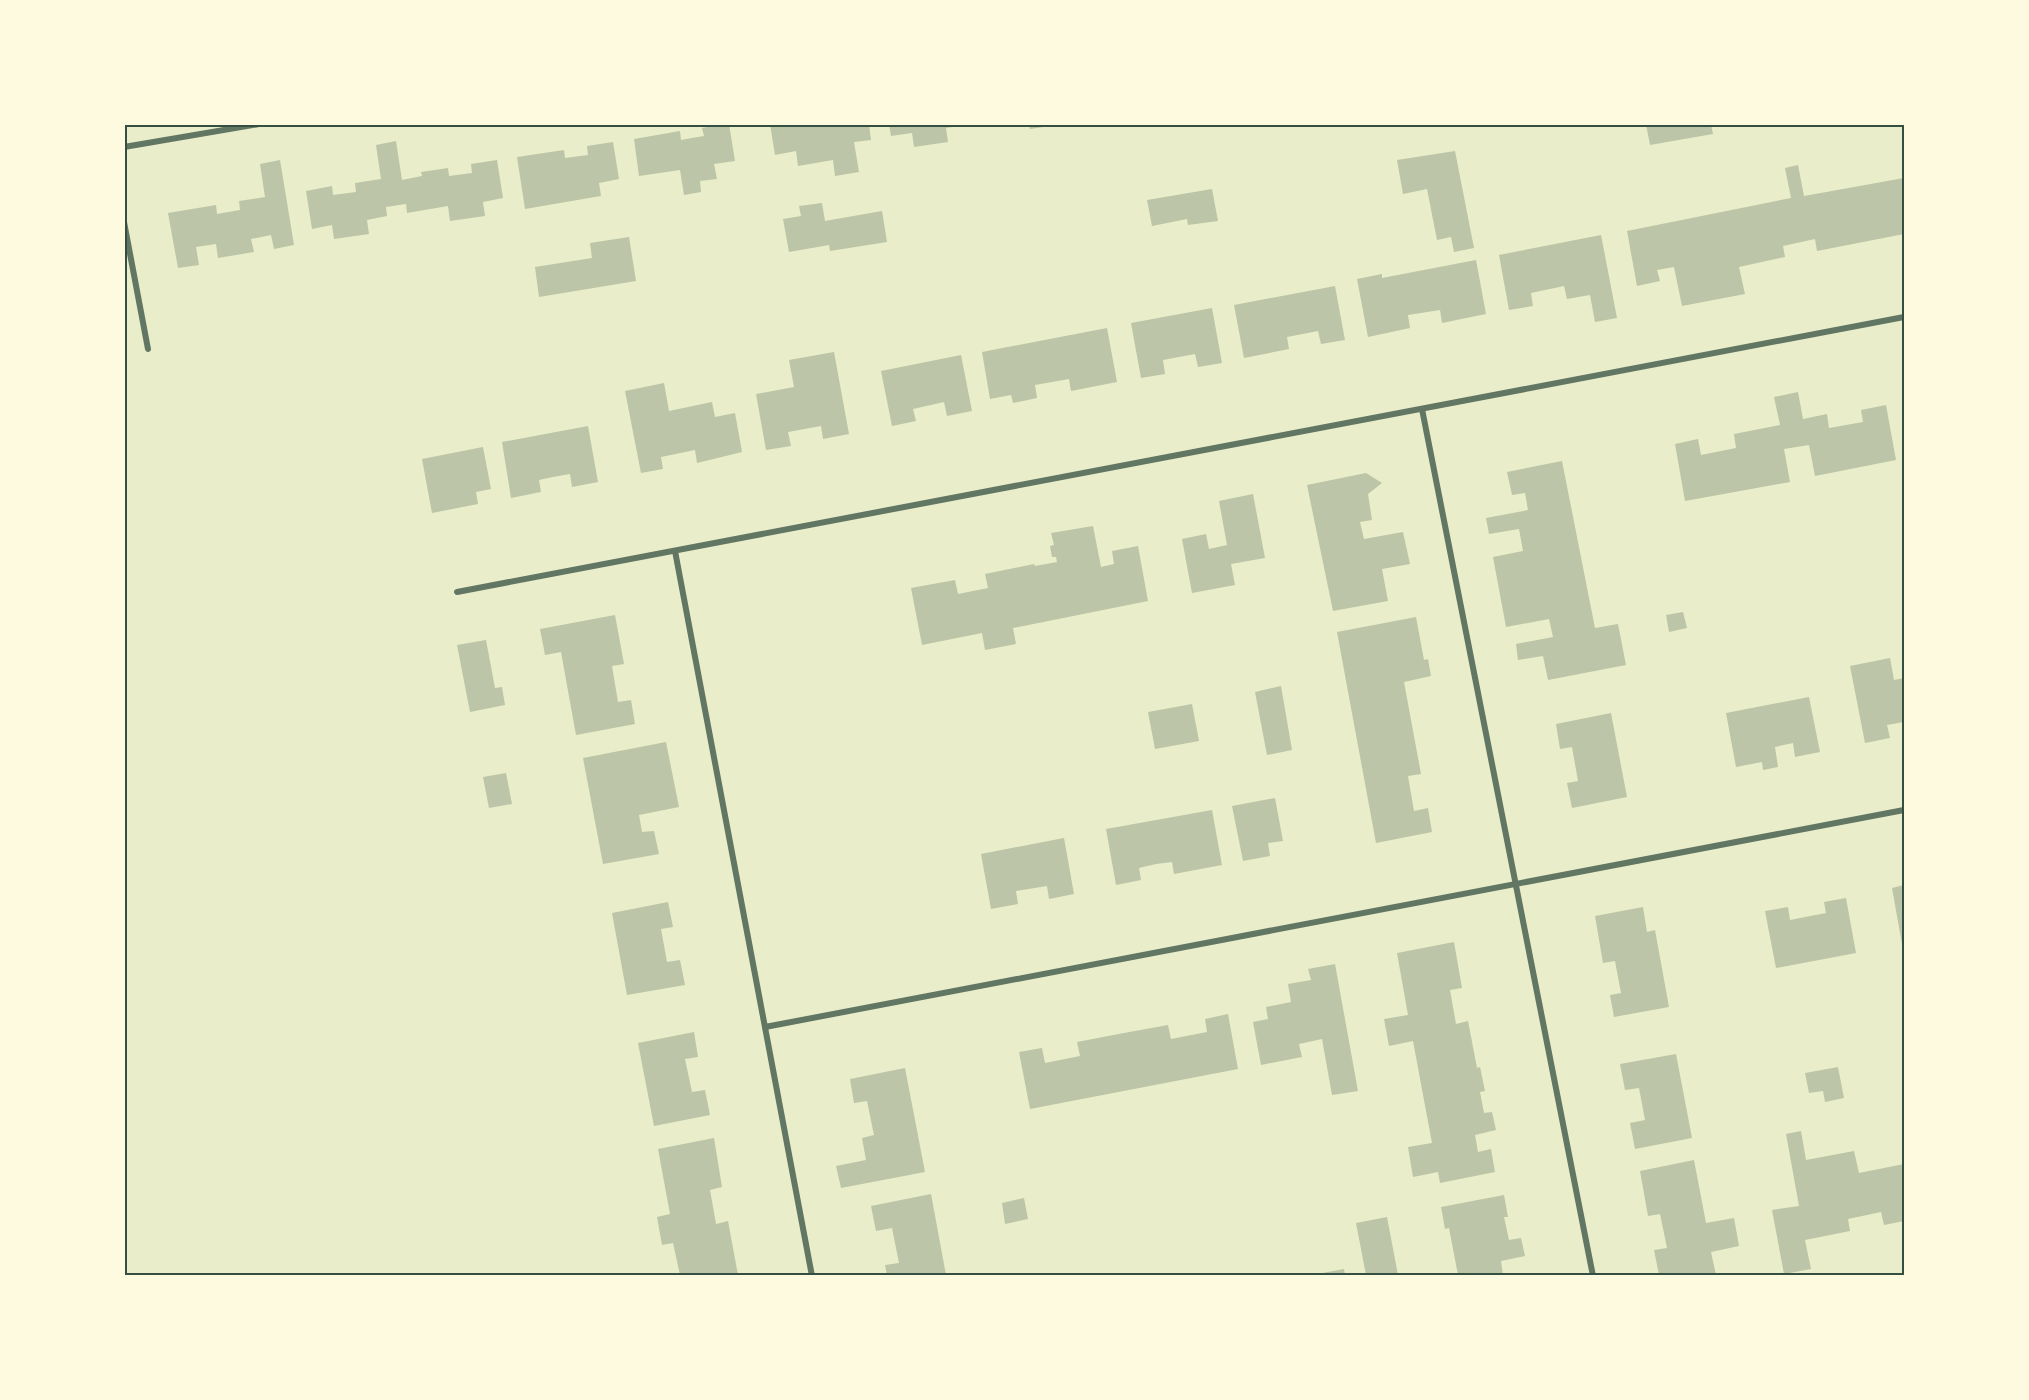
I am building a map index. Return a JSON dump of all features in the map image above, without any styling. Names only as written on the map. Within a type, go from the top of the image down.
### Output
[{"type":"street","points":[[124,147],[259,124]]},
{"type":"street","points":[[124,222],[148,349]]},
{"type":"street","points":[[457,592],[1905,317]]},
{"type":"street","points":[[1422,409],[1593,1275]]},
{"type":"street","points":[[675,550],[812,1275]]},
{"type":"street","points":[[765,1027],[1905,810]]},
{"type":"building","points":[[729,124],[735,161],[714,164],[717,179],[700,181],[701,192],[684,195],[680,170],[639,176],[634,139],[680,131],[681,140],[704,136],[702,128]]},
{"type":"building","points":[[770,124],[869,124],[871,140],[854,142],[859,172],[835,176],[833,160],[798,166],[796,151],[775,155]]},
{"type":"building","points":[[889,124],[958,124],[958,126],[946,128],[948,142],[914,147],[912,133],[891,136]]},
{"type":"building","points":[[1029,124],[1050,124],[1050,126],[1030,129]]},
{"type":"building","points":[[1646,124],[1711,124],[1713,134],[1650,145]]},
{"type":"building","points":[[396,141],[402,180],[422,176],[421,172],[448,168],[449,176],[472,173],[471,164],[497,160],[503,198],[483,202],[485,216],[450,221],[448,206],[407,213],[406,204],[386,207],[387,216],[367,220],[369,234],[334,239],[332,225],[312,229],[306,191],[332,186],[333,195],[356,192],[355,183],[381,179],[376,145]]},
{"type":"building","points":[[613,142],[619,179],[599,183],[601,196],[525,209],[517,157],[564,150],[565,158],[588,155],[587,146]]},
{"type":"building","points":[[1455,151],[1474,248],[1454,252],[1451,237],[1437,240],[1427,189],[1403,194],[1397,160]]},
{"type":"building","points":[[280,160],[294,245],[274,249],[271,235],[251,239],[254,252],[218,258],[216,244],[196,247],[199,265],[178,268],[168,213],[216,205],[217,214],[240,210],[239,201],[265,197],[260,164]]},
{"type":"building","points":[[1798,165],[1804,196],[1904,178],[1904,234],[1817,251],[1815,239],[1783,246],[1785,257],[1739,267],[1745,294],[1682,306],[1674,267],[1657,270],[1660,281],[1637,286],[1627,231],[1791,198],[1785,168]]},
{"type":"building","points":[[1212,189],[1218,221],[1188,225],[1187,219],[1152,226],[1147,200]]},
{"type":"building","points":[[822,203],[825,221],[882,211],[887,242],[830,251],[829,245],[789,252],[783,219],[801,216],[799,206]]},
{"type":"building","points":[[1601,235],[1617,318],[1595,322],[1590,295],[1567,299],[1564,286],[1531,293],[1533,306],[1509,310],[1499,255]]},
{"type":"building","points":[[629,237],[636,281],[539,297],[535,267],[592,258],[590,243]]},
{"type":"building","points":[[1476,260],[1486,314],[1442,323],[1440,310],[1408,315],[1410,328],[1368,337],[1357,279],[1382,274],[1382,278]]},
{"type":"building","points":[[1335,286],[1345,340],[1321,344],[1318,331],[1287,337],[1289,349],[1244,358],[1234,305]]},
{"type":"building","points":[[1212,308],[1222,363],[1198,367],[1195,354],[1163,360],[1165,374],[1141,378],[1131,323]]},
{"type":"building","points":[[1107,328],[1117,382],[1071,391],[1069,379],[1035,385],[1037,398],[1013,403],[1011,395],[990,399],[982,352]]},
{"type":"building","points":[[834,352],[849,434],[823,439],[821,426],[788,432],[791,446],[766,450],[756,394],[794,387],[789,360]]},
{"type":"building","points":[[961,355],[972,411],[947,416],[944,402],[913,409],[916,421],[892,426],[881,371]]},
{"type":"building","points":[[664,383],[669,411],[712,402],[715,417],[735,413],[742,452],[697,463],[695,450],[661,457],[663,469],[641,473],[625,391]]},
{"type":"building","points":[[1798,392],[1803,419],[1827,414],[1829,428],[1863,422],[1861,410],[1886,405],[1896,460],[1815,476],[1809,445],[1784,449],[1790,482],[1685,501],[1675,444],[1698,439],[1701,455],[1736,448],[1734,434],[1780,425],[1774,397]]},
{"type":"building","points":[[588,426],[598,482],[572,487],[570,474],[553,477],[539,480],[541,492],[511,498],[502,442]]},
{"type":"building","points":[[483,447],[491,489],[476,492],[478,504],[432,513],[422,459]]},
{"type":"building","points":[[1562,461],[1595,628],[1618,624],[1626,665],[1548,680],[1543,656],[1518,660],[1516,644],[1553,637],[1549,619],[1506,627],[1493,557],[1523,551],[1519,529],[1489,534],[1486,518],[1528,510],[1525,493],[1512,495],[1507,472]]},
{"type":"building","points":[[1366,473],[1382,483],[1368,494],[1372,520],[1360,522],[1364,539],[1403,532],[1410,564],[1382,569],[1388,601],[1333,611],[1307,485]]},
{"type":"building","points":[[1253,494],[1265,558],[1231,564],[1235,585],[1192,593],[1182,539],[1206,534],[1209,549],[1227,545],[1219,501]]},
{"type":"building","points":[[1093,526],[1101,567],[1114,564],[1112,551],[1138,546],[1148,601],[1013,628],[1016,644],[985,650],[982,633],[922,645],[911,588],[955,580],[958,594],[988,588],[985,574],[1034,564],[1035,566],[1057,562],[1056,557],[1052,557],[1050,546],[1054,545],[1051,533]]},
{"type":"building","points":[[1683,612],[1687,628],[1669,632],[1666,615]]},
{"type":"building","points":[[615,615],[624,664],[612,666],[618,702],[631,700],[635,724],[576,735],[561,652],[545,655],[540,629]]},
{"type":"building","points":[[1416,617],[1424,660],[1428,659],[1431,676],[1404,682],[1421,774],[1408,776],[1414,811],[1428,808],[1432,832],[1376,843],[1337,632]]},
{"type":"building","points":[[486,640],[495,688],[502,687],[505,705],[470,712],[457,645]]},
{"type":"building","points":[[1890,658],[1894,680],[1904,678],[1904,722],[1887,725],[1890,738],[1865,743],[1850,666]]},
{"type":"building","points":[[1281,686],[1292,750],[1267,755],[1255,692]]},
{"type":"building","points":[[1809,697],[1820,752],[1795,757],[1793,743],[1775,747],[1778,767],[1763,770],[1762,762],[1736,767],[1726,713]]},
{"type":"building","points":[[1192,704],[1199,741],[1155,749],[1148,712]]},
{"type":"building","points":[[1611,713],[1627,797],[1572,808],[1567,783],[1578,781],[1572,747],[1560,749],[1556,724]]},
{"type":"building","points":[[666,742],[679,807],[639,815],[642,832],[654,831],[659,854],[603,864],[583,758]]},
{"type":"building","points":[[506,773],[512,804],[489,808],[483,777]]},
{"type":"building","points":[[1275,798],[1283,841],[1268,843],[1270,856],[1243,861],[1232,806]]},
{"type":"building","points":[[1212,810],[1222,865],[1174,874],[1172,862],[1156,864],[1139,868],[1141,880],[1116,885],[1106,829]]},
{"type":"building","points":[[1064,838],[1074,894],[1049,899],[1047,886],[1016,891],[1018,904],[991,909],[981,854]]},
{"type":"building","points":[[1904,885],[1904,943],[1902,944],[1892,888]]},
{"type":"building","points":[[1846,898],[1856,953],[1776,968],[1765,911],[1788,907],[1790,920],[1826,913],[1824,902]]},
{"type":"building","points":[[668,902],[673,927],[661,929],[667,962],[680,960],[685,985],[627,995],[612,913]]},
{"type":"building","points":[[1643,907],[1647,932],[1655,930],[1669,1007],[1614,1017],[1610,995],[1621,993],[1615,961],[1603,963],[1595,916]]},
{"type":"building","points":[[1454,942],[1462,988],[1450,990],[1456,1024],[1468,1021],[1477,1068],[1480,1067],[1485,1091],[1480,1092],[1484,1113],[1492,1112],[1496,1130],[1475,1135],[1478,1152],[1491,1149],[1495,1172],[1440,1183],[1438,1172],[1413,1177],[1408,1147],[1432,1143],[1413,1041],[1389,1046],[1384,1019],[1408,1015],[1397,953]]},
{"type":"building","points":[[1335,964],[1358,1091],[1332,1095],[1322,1039],[1299,1044],[1302,1057],[1261,1065],[1253,1022],[1268,1019],[1266,1007],[1291,1002],[1288,984],[1311,980],[1308,969]]},
{"type":"building","points":[[1228,1014],[1238,1069],[1030,1109],[1019,1052],[1042,1048],[1045,1063],[1080,1056],[1077,1042],[1168,1025],[1171,1039],[1207,1032],[1205,1019]]},
{"type":"building","points":[[694,1032],[698,1057],[685,1059],[692,1092],[705,1090],[710,1115],[654,1126],[638,1043]]},
{"type":"building","points":[[1676,1054],[1692,1138],[1635,1149],[1630,1123],[1645,1120],[1639,1088],[1625,1090],[1620,1064]]},
{"type":"building","points":[[1838,1067],[1844,1098],[1825,1102],[1823,1091],[1809,1093],[1805,1073]]},
{"type":"building","points":[[905,1068],[925,1172],[841,1188],[836,1166],[866,1160],[862,1138],[874,1135],[867,1101],[854,1103],[850,1079]]},
{"type":"building","points":[[1801,1131],[1806,1160],[1854,1151],[1859,1173],[1904,1164],[1904,1221],[1884,1225],[1881,1212],[1848,1219],[1850,1231],[1805,1240],[1811,1269],[1784,1274],[1772,1210],[1799,1206],[1786,1134]]},
{"type":"building","points":[[714,1138],[722,1187],[710,1190],[716,1224],[728,1221],[738,1275],[680,1275],[673,1243],[662,1245],[657,1217],[670,1214],[658,1149]]},
{"type":"building","points":[[1694,1160],[1706,1223],[1734,1218],[1739,1246],[1711,1252],[1716,1275],[1659,1275],[1654,1250],[1667,1248],[1660,1214],[1648,1216],[1640,1171]]},
{"type":"building","points":[[931,1194],[946,1275],[887,1275],[885,1265],[899,1263],[892,1228],[876,1231],[871,1206]]},
{"type":"building","points":[[1504,1195],[1508,1217],[1504,1217],[1509,1240],[1521,1238],[1525,1256],[1501,1261],[1503,1275],[1458,1275],[1449,1228],[1445,1229],[1441,1207]]},
{"type":"building","points":[[1024,1198],[1028,1219],[1005,1224],[1002,1203]]},
{"type":"building","points":[[1387,1217],[1398,1275],[1366,1275],[1356,1223]]},
{"type":"building","points":[[1344,1269],[1345,1275],[1317,1275],[1317,1274]]}]
